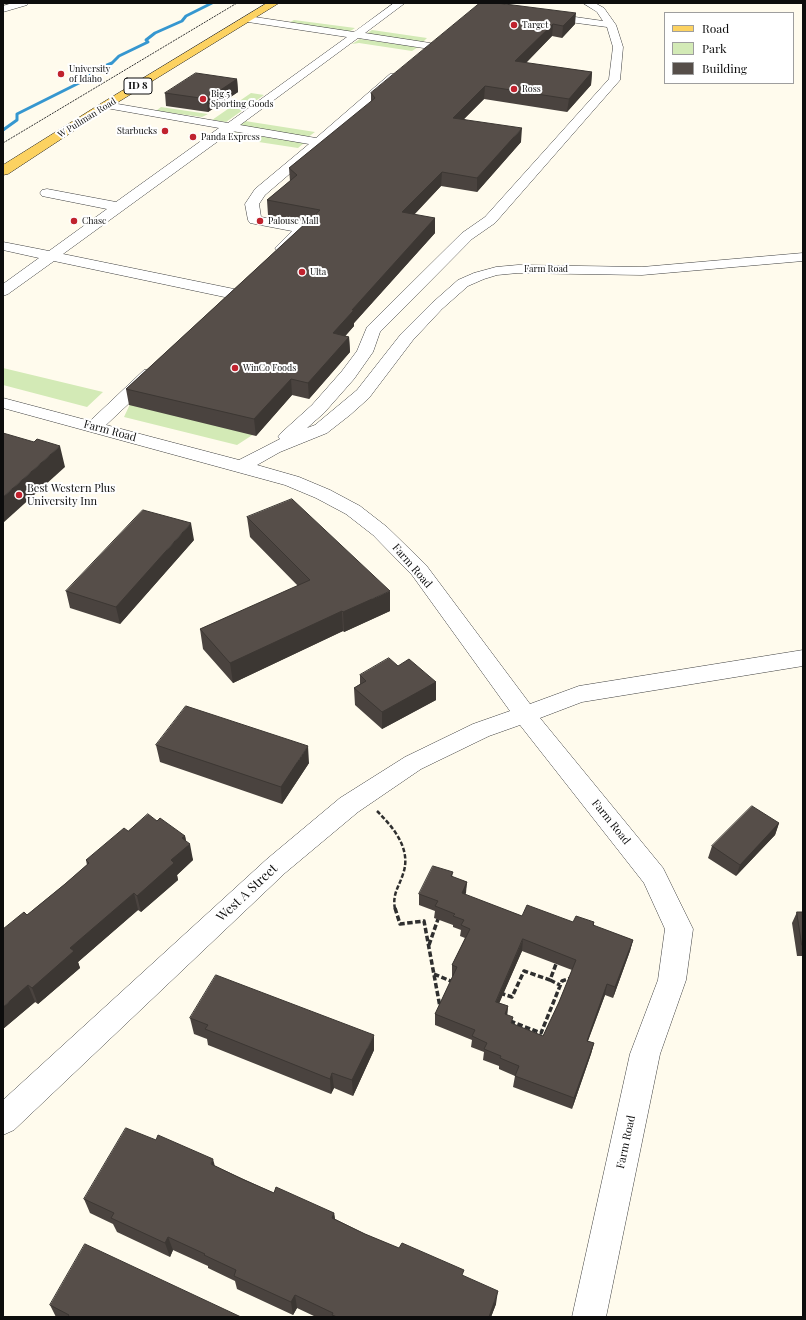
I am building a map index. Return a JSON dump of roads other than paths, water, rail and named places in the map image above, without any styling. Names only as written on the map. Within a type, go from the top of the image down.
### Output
[{"type":"main road","name":"W Pullman Road","points":[[3,171],[106,105],[274,3]]},
{"type":"street","points":[[3,9],[24,3]]},
{"type":"street","points":[[3,291],[400,3]]},
{"type":"street","points":[[274,448],[318,409],[348,375],[365,352],[373,330],[467,236],[490,220],[614,80],[618,47],[611,25],[601,10],[588,3]]},
{"type":"street","points":[[534,14],[611,25]]},
{"type":"street","points":[[248,19],[355,35],[435,42],[416,57]]},
{"type":"street","points":[[271,259],[301,230],[294,227],[254,220],[252,204],[260,192],[363,105],[372,94],[404,68]]},
{"type":"street","points":[[106,105],[319,142]]},
{"type":"street","points":[[47,193],[119,207]]},
{"type":"street","points":[[3,246],[239,289],[220,307]]},
{"type":"street","name":"Farm Road","points":[[241,466],[274,448],[320,429],[344,411],[363,394],[407,337],[437,306],[463,283],[479,276],[496,271],[518,269],[642,271],[803,257]]},
{"type":"street","points":[[94,427],[161,363]]},
{"type":"street","name":"Farm Road","points":[[3,403],[292,481],[323,494],[352,510],[380,531],[419,570],[525,715],[654,876],[680,928],[672,980],[645,1054],[589,1317]]},
{"type":"street","name":"West A Street","points":[[3,1120],[276,866],[349,805],[413,763],[481,730],[579,694],[803,658]]},
{"type":"waterway","points":[[3,130],[17,120],[17,114],[81,82],[88,78],[93,71],[112,63],[119,56],[148,42],[146,40],[155,33],[182,21],[186,16],[212,3]]},
{"type":"place","name":"Target","points":[[514,25]]},
{"type":"place","name":"University of Idaho","points":[[61,74]]},
{"type":"place","name":"Ross","points":[[514,89]]},
{"type":"place","name":"Big 5 Sporting Goods","points":[[203,99]]},
{"type":"place","name":"Starbucks","points":[[165,131]]},
{"type":"place","name":"Panda Express","points":[[193,137]]},
{"type":"place","name":"Chase","points":[[74,221]]},
{"type":"place","name":"Palouse Mall","points":[[260,221]]},
{"type":"place","name":"Ulta","points":[[302,272]]},
{"type":"place","name":"WinCo Foods","points":[[235,368]]},
{"type":"place","name":"Best Western Plus University Inn","points":[[19,495]]}]
